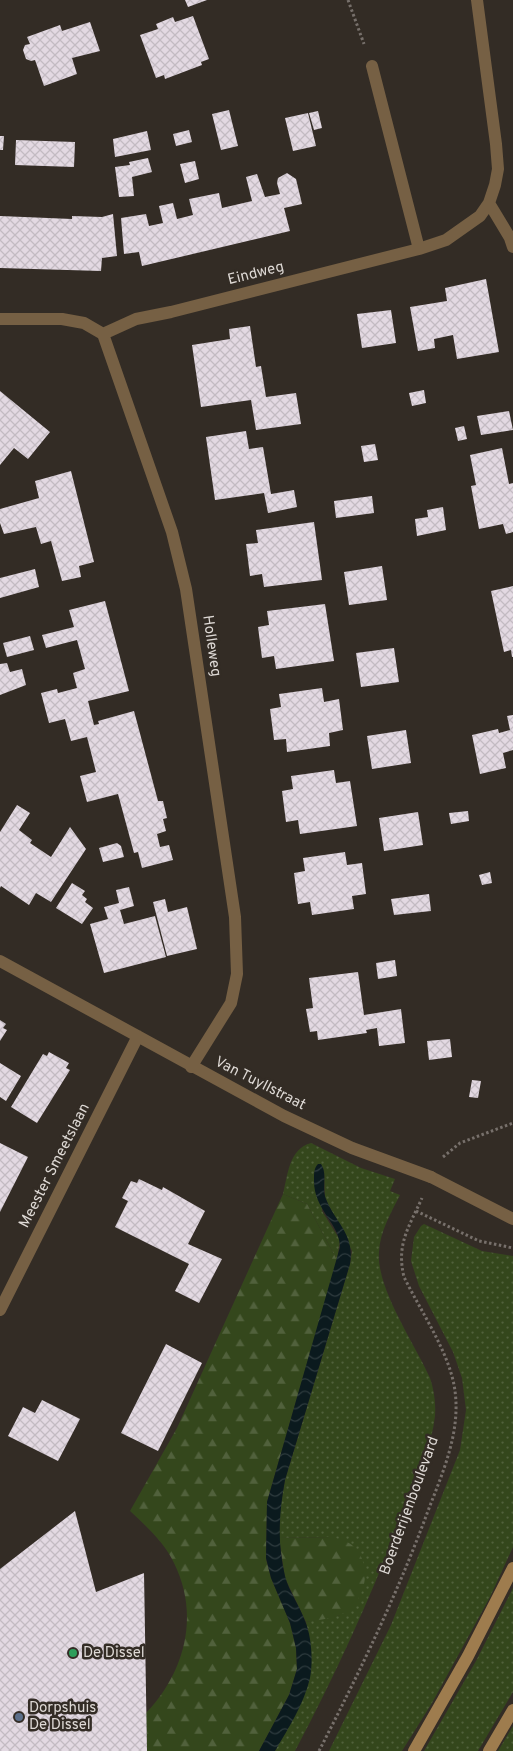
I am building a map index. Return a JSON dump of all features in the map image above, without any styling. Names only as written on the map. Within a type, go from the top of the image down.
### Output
[{"type":"main road","points":[[414,1751],[468,1656],[513,1568]]},
{"type":"main road","points":[[489,1751],[513,1710]]},
{"type":"street","name":"Eindweg","points":[[103,334],[136,319],[171,312],[419,249],[446,240],[480,216],[489,203],[497,177],[497,153],[477,0]]},
{"type":"street","points":[[372,66],[419,249]]},
{"type":"street","points":[[489,203],[510,238],[513,247]]},
{"type":"street","points":[[0,319],[62,319],[84,323],[103,334]]},
{"type":"street","name":"Holleweg","points":[[103,334],[172,532],[186,589],[235,917],[237,974],[231,1003],[191,1067]]},
{"type":"street","name":"Van Tuyllstraat","points":[[0,961],[191,1067],[284,1116],[352,1148],[431,1177],[513,1219]]},
{"type":"street","name":"Meester Smeetslaan","points":[[0,1310],[138,1036]]},
{"type":"path","points":[[348,0],[372,66]]},
{"type":"path","points":[[431,1177],[438,1162],[460,1142],[513,1123]]},
{"type":"path","name":"Boerderijenboulevard","points":[[319,1751],[373,1644],[441,1477],[454,1433],[456,1410],[452,1373],[404,1277],[400,1262],[405,1234],[416,1211],[479,1241],[513,1248]]},
{"type":"green space","points":[[311,1143],[361,1168],[395,1179],[390,1191],[400,1195],[386,1222],[381,1237],[380,1266],[390,1299],[430,1378],[433,1387],[435,1416],[428,1449],[420,1470],[382,1566],[341,1659],[295,1751],[275,1751],[299,1704],[308,1674],[310,1658],[306,1622],[340,1615],[332,1537],[279,1538],[280,1509],[285,1480],[350,1264],[352,1251],[325,1198],[324,1168],[322,1211],[340,1240],[337,1260],[307,1204],[283,1194],[288,1171],[294,1156],[304,1146]]},
{"type":"green space","points":[[283,1194],[307,1204],[337,1260],[267,1502],[266,1559],[271,1578],[290,1623],[296,1648],[297,1669],[289,1695],[259,1751],[147,1751],[146,1713],[170,1680],[179,1661],[187,1623],[186,1603],[182,1583],[166,1549],[155,1535],[130,1511],[177,1428]]},
{"type":"green space","points":[[424,1224],[482,1251],[513,1256],[513,1547],[490,1597],[432,1703],[402,1751],[329,1751],[391,1625],[460,1450],[466,1410],[462,1378],[453,1352],[419,1286],[411,1261],[414,1237]]},
{"type":"green space","points":[[332,1537],[351,1544],[360,1554],[365,1573],[364,1584],[356,1602],[349,1610],[340,1615],[306,1622],[285,1578],[279,1538]]},
{"type":"green space","points":[[513,1588],[513,1692],[478,1751],[424,1751],[476,1661]]},
{"type":"green space","points":[[513,1726],[513,1751],[498,1751]]},
{"type":"water","points":[[318,1164],[321,1164],[324,1172],[326,1199],[344,1230],[350,1245],[351,1254],[350,1264],[285,1480],[281,1504],[280,1540],[282,1564],[287,1582],[303,1615],[309,1634],[312,1657],[311,1672],[300,1707],[275,1751],[259,1751],[289,1695],[297,1669],[296,1648],[290,1623],[271,1578],[266,1558],[267,1502],[340,1247],[336,1231],[322,1208],[315,1190],[314,1173]]},
{"type":"building","points":[[185,0],[207,0],[188,7]]},
{"type":"building","points":[[193,16],[209,59],[201,62],[202,65],[165,79],[164,75],[156,78],[140,35],[158,29],[156,24],[173,17],[175,22]]},
{"type":"building","points":[[90,22],[100,51],[72,58],[77,74],[44,86],[35,60],[26,59],[23,50],[25,45],[30,44],[27,37],[60,25],[62,31]]},
{"type":"building","points":[[229,110],[238,146],[221,150],[212,114]]},
{"type":"building","points":[[318,111],[322,128],[314,130],[309,113]]},
{"type":"building","points":[[308,113],[316,146],[293,151],[285,118]]},
{"type":"building","points":[[189,130],[192,142],[176,146],[173,134]]},
{"type":"building","points":[[147,131],[151,150],[115,157],[113,139]]},
{"type":"building","points":[[0,136],[4,136],[3,150],[0,150]]},
{"type":"building","points":[[16,140],[75,142],[74,167],[15,165]]},
{"type":"building","points":[[148,158],[152,172],[132,177],[134,196],[119,197],[115,167],[130,165],[129,162]]},
{"type":"building","points":[[195,161],[199,179],[185,183],[180,164]]},
{"type":"building","points":[[287,173],[296,179],[302,204],[284,208],[290,231],[142,266],[139,252],[124,254],[121,218],[146,214],[149,226],[163,223],[159,206],[173,203],[177,219],[193,215],[189,199],[219,193],[222,208],[252,201],[246,177],[257,174],[265,197],[280,194],[277,183],[278,178]]},
{"type":"building","points":[[113,214],[117,256],[102,258],[101,271],[0,268],[0,216],[72,219],[72,216],[102,217]]},
{"type":"building","points":[[486,279],[499,352],[457,359],[453,335],[434,339],[435,348],[418,351],[410,307],[447,301],[445,288]]},
{"type":"building","points":[[391,310],[396,343],[362,348],[357,314]]},
{"type":"building","points":[[250,326],[256,367],[261,366],[266,397],[296,393],[301,424],[256,430],[251,400],[201,407],[192,345],[230,339],[229,329]]},
{"type":"building","points":[[424,390],[426,403],[412,406],[409,393]]},
{"type":"building","points":[[0,391],[50,432],[28,459],[14,448],[0,465]]},
{"type":"building","points":[[509,411],[513,430],[481,435],[477,416]]},
{"type":"building","points":[[464,426],[467,439],[458,441],[455,428]]},
{"type":"building","points":[[246,431],[249,449],[263,447],[271,494],[294,490],[297,507],[268,513],[264,493],[215,500],[206,437]]},
{"type":"building","points":[[375,444],[378,460],[364,462],[361,446]]},
{"type":"building","points":[[502,448],[509,484],[513,483],[513,532],[506,534],[503,524],[479,529],[471,486],[476,485],[470,455]]},
{"type":"building","points":[[71,471],[94,562],[79,566],[81,577],[62,581],[51,541],[41,544],[36,527],[4,534],[0,523],[0,509],[39,498],[35,481]]},
{"type":"building","points":[[372,496],[374,513],[336,518],[334,501]]},
{"type":"building","points":[[443,507],[446,530],[417,536],[415,519],[428,517],[427,510]]},
{"type":"building","points":[[314,522],[322,580],[264,587],[262,574],[250,576],[246,544],[258,543],[256,530]]},
{"type":"building","points":[[382,566],[387,600],[349,605],[344,572]]},
{"type":"building","points":[[35,569],[39,587],[0,598],[0,578]]},
{"type":"building","points":[[513,586],[512,657],[511,650],[504,652],[491,591]]},
{"type":"building","points":[[105,601],[129,691],[88,701],[94,725],[99,724],[98,721],[134,711],[158,801],[163,801],[167,818],[163,819],[166,831],[157,834],[160,847],[169,845],[173,860],[142,868],[138,852],[134,853],[118,794],[87,802],[80,776],[96,772],[87,737],[71,741],[65,719],[49,723],[41,693],[57,689],[58,693],[77,688],[73,673],[85,669],[77,640],[46,648],[42,635],[74,627],[69,610]]},
{"type":"building","points":[[325,604],[334,661],[276,669],[274,656],[262,658],[258,627],[269,625],[267,611]]},
{"type":"building","points":[[30,636],[34,650],[7,657],[3,643]]},
{"type":"building","points":[[394,648],[399,682],[361,687],[356,653]]},
{"type":"building","points":[[7,663],[10,672],[22,669],[26,685],[0,695],[0,664]]},
{"type":"building","points":[[322,688],[324,702],[339,699],[343,730],[329,733],[330,746],[287,752],[286,739],[274,740],[270,709],[281,707],[279,694]]},
{"type":"building","points":[[513,715],[513,750],[503,753],[506,768],[480,774],[472,735],[498,729],[499,733],[510,730],[507,716]]},
{"type":"building","points":[[406,730],[411,763],[372,769],[367,736]]},
{"type":"building","points":[[334,770],[336,783],[350,781],[357,826],[300,834],[298,820],[286,822],[282,791],[293,789],[291,776]]},
{"type":"building","points":[[17,805],[30,813],[19,830],[32,840],[30,843],[51,857],[70,827],[86,849],[51,902],[36,893],[29,905],[1,886],[0,888],[0,832]]},
{"type":"building","points":[[468,811],[469,821],[451,824],[449,813]]},
{"type":"building","points":[[418,812],[423,845],[384,851],[379,818]]},
{"type":"building","points":[[117,843],[121,846],[124,857],[103,862],[99,848]]},
{"type":"building","points":[[345,852],[347,865],[362,863],[366,894],[352,896],[354,909],[312,915],[310,902],[298,904],[294,873],[305,871],[303,858]]},
{"type":"building","points":[[490,872],[492,883],[482,885],[479,875]]},
{"type":"building","points":[[72,883],[85,891],[82,895],[87,899],[85,902],[93,908],[82,924],[56,908]]},
{"type":"building","points":[[129,887],[134,906],[120,910],[124,924],[155,916],[166,957],[104,973],[90,924],[108,919],[104,907],[119,903],[116,890]]},
{"type":"building","points":[[429,894],[431,911],[394,915],[391,899]]},
{"type":"building","points":[[165,899],[168,912],[187,907],[197,949],[167,956],[153,902]]},
{"type":"building","points":[[395,960],[397,976],[378,979],[376,963]]},
{"type":"building","points":[[358,972],[364,1015],[401,1009],[405,1043],[379,1046],[377,1028],[366,1030],[367,1033],[318,1040],[317,1031],[310,1032],[306,1009],[313,1008],[309,978]]},
{"type":"building","points":[[0,1020],[6,1024],[3,1028],[7,1030],[0,1041]]},
{"type":"building","points":[[450,1039],[452,1057],[429,1060],[427,1041]]},
{"type":"building","points":[[49,1052],[69,1063],[66,1068],[70,1070],[37,1123],[11,1107],[43,1054],[47,1056]]},
{"type":"building","points":[[0,1063],[21,1076],[6,1101],[0,1097]]},
{"type":"building","points":[[472,1080],[481,1081],[478,1098],[469,1097]]},
{"type":"building","points":[[0,1143],[28,1157],[0,1212]]},
{"type":"building","points":[[139,1179],[162,1190],[163,1187],[205,1211],[188,1244],[222,1259],[199,1303],[175,1291],[189,1264],[115,1227],[128,1201],[122,1198],[131,1181],[137,1183]]},
{"type":"building","points":[[166,1344],[202,1363],[158,1451],[121,1433]]},
{"type":"building","points":[[42,1400],[80,1419],[58,1461],[8,1436],[23,1407],[35,1413]]},
{"type":"building","name":"De Dissel","points":[[75,1511],[96,1592],[144,1573],[147,1751],[0,1751],[0,1569]]},
{"type":"place","name":"De Dissel","points":[[73,1653]]},
{"type":"place","name":"Dorpshuis De Dissel","points":[[19,1717]]}]
